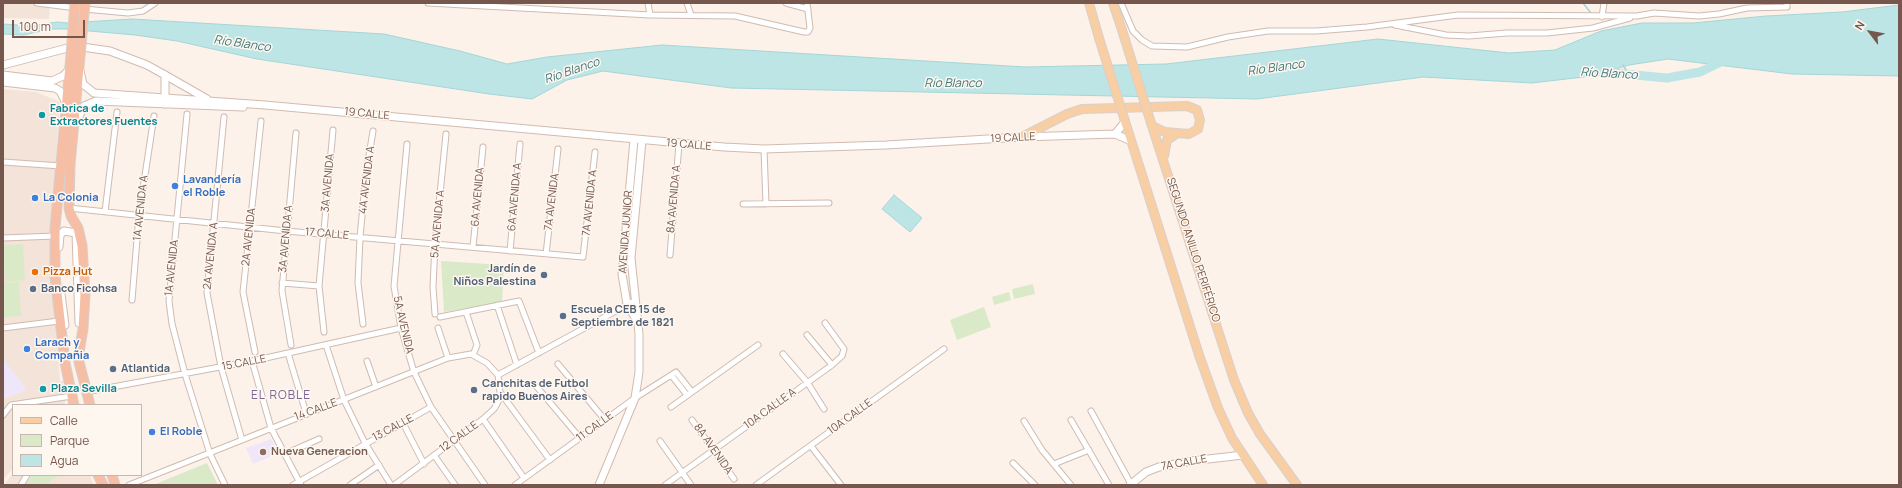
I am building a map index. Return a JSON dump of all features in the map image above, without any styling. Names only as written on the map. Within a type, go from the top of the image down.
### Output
[{"type":"highway","points":[[75,3],[76,56],[79,67],[70,166],[69,208],[81,236],[84,277],[83,329],[78,358],[90,404]]},
{"type":"highway","points":[[74,404],[65,363],[59,321],[55,276],[55,236],[70,69],[76,56],[85,3]]},
{"type":"main road","points":[[1089,3],[1124,120],[1199,355],[1218,408],[1232,438],[1264,485]]},
{"type":"main road","name":"SEGUNDO ANILLO PERIFÉRICO","points":[[1113,3],[1234,380],[1248,412],[1260,434],[1297,485]]},
{"type":"main road","points":[[3,65],[75,46],[110,51],[147,65],[209,100]]},
{"type":"main road","points":[[5,76],[18,62]]},
{"type":"main road","name":"19 CALLE","points":[[79,67],[83,84],[94,93],[237,107],[265,105]]},
{"type":"main road","points":[[5,76],[37,80],[55,80],[70,69]]},
{"type":"main road","points":[[165,75],[166,101]]},
{"type":"main road","points":[[55,80],[55,88]]},
{"type":"main road","points":[[3,82],[55,88],[63,95],[66,106]]},
{"type":"main road","name":"19 CALLE","points":[[75,124],[84,106],[96,100],[209,100],[679,144],[764,148],[886,146],[1022,137],[1115,134],[1131,141]]},
{"type":"main road","points":[[1022,137],[1068,114],[1082,109],[1183,106],[1196,110],[1200,120],[1198,128],[1189,134],[1176,134],[1160,131],[1152,124]]},
{"type":"main road","points":[[1115,134],[1124,120]]},
{"type":"main road","points":[[1164,162],[1166,144],[1170,137],[1176,134]]},
{"type":"main road","name":"AVENIDA JUNIOR","points":[[599,485],[635,398],[640,359],[636,300],[631,258],[638,140]]},
{"type":"main road","name":"AVENIDA JUNIOR","points":[[637,321],[628,304],[622,274],[622,258],[638,140]]},
{"type":"main road","points":[[65,363],[64,313],[60,280],[59,243],[60,235],[67,230],[76,233],[77,240],[80,320],[78,358]]},
{"type":"main road","name":"7A CALLE","points":[[1130,483],[1146,472],[1159,467],[1191,461],[1243,455]]},
{"type":"street","points":[[37,3],[52,6],[128,13],[143,11],[155,3]]},
{"type":"street","points":[[428,3],[650,15],[735,16],[808,32],[810,28],[807,3]]},
{"type":"street","points":[[648,3],[650,15]]},
{"type":"street","points":[[687,3],[691,15]]},
{"type":"street","points":[[786,3],[808,9]]},
{"type":"street","points":[[1120,3],[1133,31],[1142,40],[1152,46],[1187,47],[1228,36],[1268,31],[1316,31],[1389,24],[1458,15],[1500,14],[1637,16]]},
{"type":"street","points":[[1602,16],[1604,3]]},
{"type":"street","points":[[1389,24],[1446,35],[1469,36],[1507,33],[1547,33],[1594,28],[1637,16],[1654,13],[1699,16],[1719,14],[1748,8],[1787,7],[1787,3]]},
{"type":"street","points":[[105,212],[117,112]]},
{"type":"street","name":"1A AVENIDA","points":[[187,114],[169,301],[172,324],[184,374],[210,454],[225,485]]},
{"type":"street","name":"1A AVENIDA A","points":[[132,300],[139,215],[154,116]]},
{"type":"street","name":"2A AVENIDA A","points":[[224,117],[207,293],[221,367],[242,440]]},
{"type":"street","name":"2A AVENIDA","points":[[255,352],[243,292],[261,121]]},
{"type":"street","name":"3A AVENIDA","points":[[324,332],[319,286],[333,130]]},
{"type":"street","name":"4A AVENIDA A","points":[[363,324],[358,283],[360,237],[366,174],[373,132]]},
{"type":"street","name":"3A AVENIDA A","points":[[291,345],[282,284],[296,133]]},
{"type":"street","name":"5A AVENIDA A","points":[[446,134],[435,244],[433,287],[438,315],[466,312]]},
{"type":"street","name":"5A AVENIDA","points":[[407,144],[394,286],[401,328],[414,372],[431,407],[485,485]]},
{"type":"street","name":"6A AVENIDA A","points":[[510,251],[520,144]]},
{"type":"street","name":"8A AVENIDA A","points":[[670,255],[679,144]]},
{"type":"street","name":"6A AVENIDA","points":[[473,247],[483,147]]},
{"type":"street","points":[[764,148],[766,204]]},
{"type":"street","name":"7A AVENIDA","points":[[546,254],[558,150]]},
{"type":"street","name":"7A AVENIDA A","points":[[584,255],[595,152]]},
{"type":"street","points":[[3,162],[61,166]]},
{"type":"street","points":[[743,204],[829,203]]},
{"type":"street","name":"17 CALLE","points":[[69,208],[286,231],[583,257],[584,255]]},
{"type":"street","points":[[3,238],[55,236]]},
{"type":"street","points":[[282,284],[319,286]]},
{"type":"street","points":[[539,353],[521,302],[517,300],[466,312],[477,345],[473,355],[487,363],[498,375],[500,392],[550,460]]},
{"type":"street","points":[[498,375],[636,300]]},
{"type":"street","points":[[496,305],[517,365]]},
{"type":"street","points":[[3,328],[59,321]]},
{"type":"street","name":"10A CALLE A","points":[[665,485],[832,365],[842,356],[844,349],[825,323]]},
{"type":"street","name":"15 CALLE","points":[[86,392],[252,361],[401,328]]},
{"type":"street","points":[[438,328],[448,358]]},
{"type":"street","points":[[807,335],[832,365]]},
{"type":"street","points":[[326,345],[344,400],[365,443],[393,485]]},
{"type":"street","points":[[671,407],[758,345]]},
{"type":"street","name":"10A CALLE","points":[[756,485],[944,349]]},
{"type":"street","points":[[288,353],[306,413]]},
{"type":"street","name":"14 CALLE","points":[[129,485],[210,454],[306,413],[344,400],[448,358],[463,354],[473,355]]},
{"type":"street","points":[[783,354],[807,382],[824,408]]},
{"type":"street","points":[[252,361],[271,428],[300,483]]},
{"type":"street","points":[[367,361],[376,387]]},
{"type":"street","points":[[558,364],[605,420]]},
{"type":"street","points":[[674,374],[692,392]]},
{"type":"street","points":[[674,374],[687,395]]},
{"type":"street","name":"11 CALLE","points":[[515,485],[635,398],[674,374]]},
{"type":"street","points":[[537,388],[580,438]]},
{"type":"street","name":"12 CALLE","points":[[393,485],[424,464],[483,419],[498,402],[500,392]]},
{"type":"street","points":[[18,404],[72,396]]},
{"type":"street","points":[[3,415],[12,405]]},
{"type":"street","name":"13 CALLE","points":[[293,485],[300,483],[365,443],[431,407]]},
{"type":"street","points":[[1091,411],[1130,483]]},
{"type":"street","points":[[483,419],[524,478]]},
{"type":"street","name":"8A AVENIDA","points":[[692,420],[734,479]]},
{"type":"street","points":[[1071,420],[1109,485]]},
{"type":"street","points":[[1024,421],[1042,450],[1071,485]]},
{"type":"street","points":[[403,423],[424,464]]},
{"type":"street","points":[[286,454],[319,439]]},
{"type":"street","points":[[660,441],[691,485]]},
{"type":"street","points":[[811,446],[841,485]]},
{"type":"street","points":[[1054,464],[1089,450]]},
{"type":"street","points":[[434,455],[455,485]]},
{"type":"street","points":[[1013,464],[1035,485]]},
{"type":"street","points":[[350,485],[379,465]]},
{"type":"street","points":[[21,485],[26,476]]},
{"type":"shaded area","points":[[3,3],[50,3],[49,19],[3,18]]},
{"type":"shaded area","points":[[3,89],[36,92],[60,102],[50,246],[60,381],[63,381],[65,403],[12,404],[12,469],[3,480]]},
{"type":"shaded area","points":[[3,358],[27,390],[3,399]]},
{"type":"shaded area","name":"Nueva Generacion","points":[[271,439],[279,453],[253,464],[246,448]]},
{"type":"shaded area","points":[[12,474],[12,476],[90,476],[93,485],[4,485]]},
{"type":"green space","points":[[23,244],[25,280],[5,282],[3,245]]},
{"type":"green space","points":[[441,261],[504,265],[502,302],[444,312]]},
{"type":"green space","points":[[19,282],[21,316],[3,317],[3,283]]},
{"type":"green space","points":[[1033,284],[1035,294],[1014,299],[1012,289]]},
{"type":"green space","points":[[1009,292],[1011,300],[994,305],[992,297]]},
{"type":"green space","points":[[984,307],[991,327],[957,340],[950,320]]},
{"type":"green space","points":[[207,463],[218,485],[153,485]]},
{"type":"green space","points":[[31,476],[58,476],[49,482],[49,485],[26,485]]},
{"type":"water","points":[[1899,5],[1899,76],[1792,74],[1668,59],[1629,65],[1592,76],[1532,83],[1423,77],[1257,99],[731,88],[603,71],[567,80],[532,99],[489,94],[257,59],[177,41],[135,35],[66,29],[50,29],[24,35],[3,34],[3,24],[32,26],[57,22],[67,23],[132,19],[384,34],[460,51],[507,64],[547,57],[662,45],[1025,67],[1166,64],[1378,39],[1509,53],[1555,50],[1601,31],[1642,23],[1693,23],[1766,16],[1842,12]]},
{"type":"water","points":[[894,195],[922,218],[910,232],[882,209]]},
{"type":"waterway","points":[[1583,3],[1591,13]]},
{"type":"waterway","name":"Río Blanco","points":[[1593,71],[1667,78],[1700,72],[1727,59]]},
{"type":"waterway","points":[[1623,65],[1629,75]]},
{"type":"place","name":"Fabrica de Extractores Fuentes","points":[[42,115]]},
{"type":"place","name":"Lavandería el Roble","points":[[175,186]]},
{"type":"place","name":"La Colonia","points":[[35,198]]},
{"type":"place","name":"Pizza Hut","points":[[35,272]]},
{"type":"place","name":"Jardín de Niños Palestina","points":[[544,275]]},
{"type":"place","name":"Banco Ficohsa","points":[[33,289]]},
{"type":"place","name":"Escuela CEB 15 de Septiembre de 1821","points":[[563,316]]},
{"type":"place","name":"Larach y Compañia","points":[[27,349]]},
{"type":"place","name":"Atlantida","points":[[113,369]]},
{"type":"place","name":"Plaza Sevilla","points":[[43,389]]},
{"type":"place","name":"Canchitas de Futbol rapido Buenos Aires","points":[[474,390]]},
{"type":"place","name":"El Roble","points":[[152,432]]},
{"type":"place","name":"Nueva Generacion","points":[[263,452]]},
{"type":"district","name":"EL ROBLE","points":[[281,396]]}]
